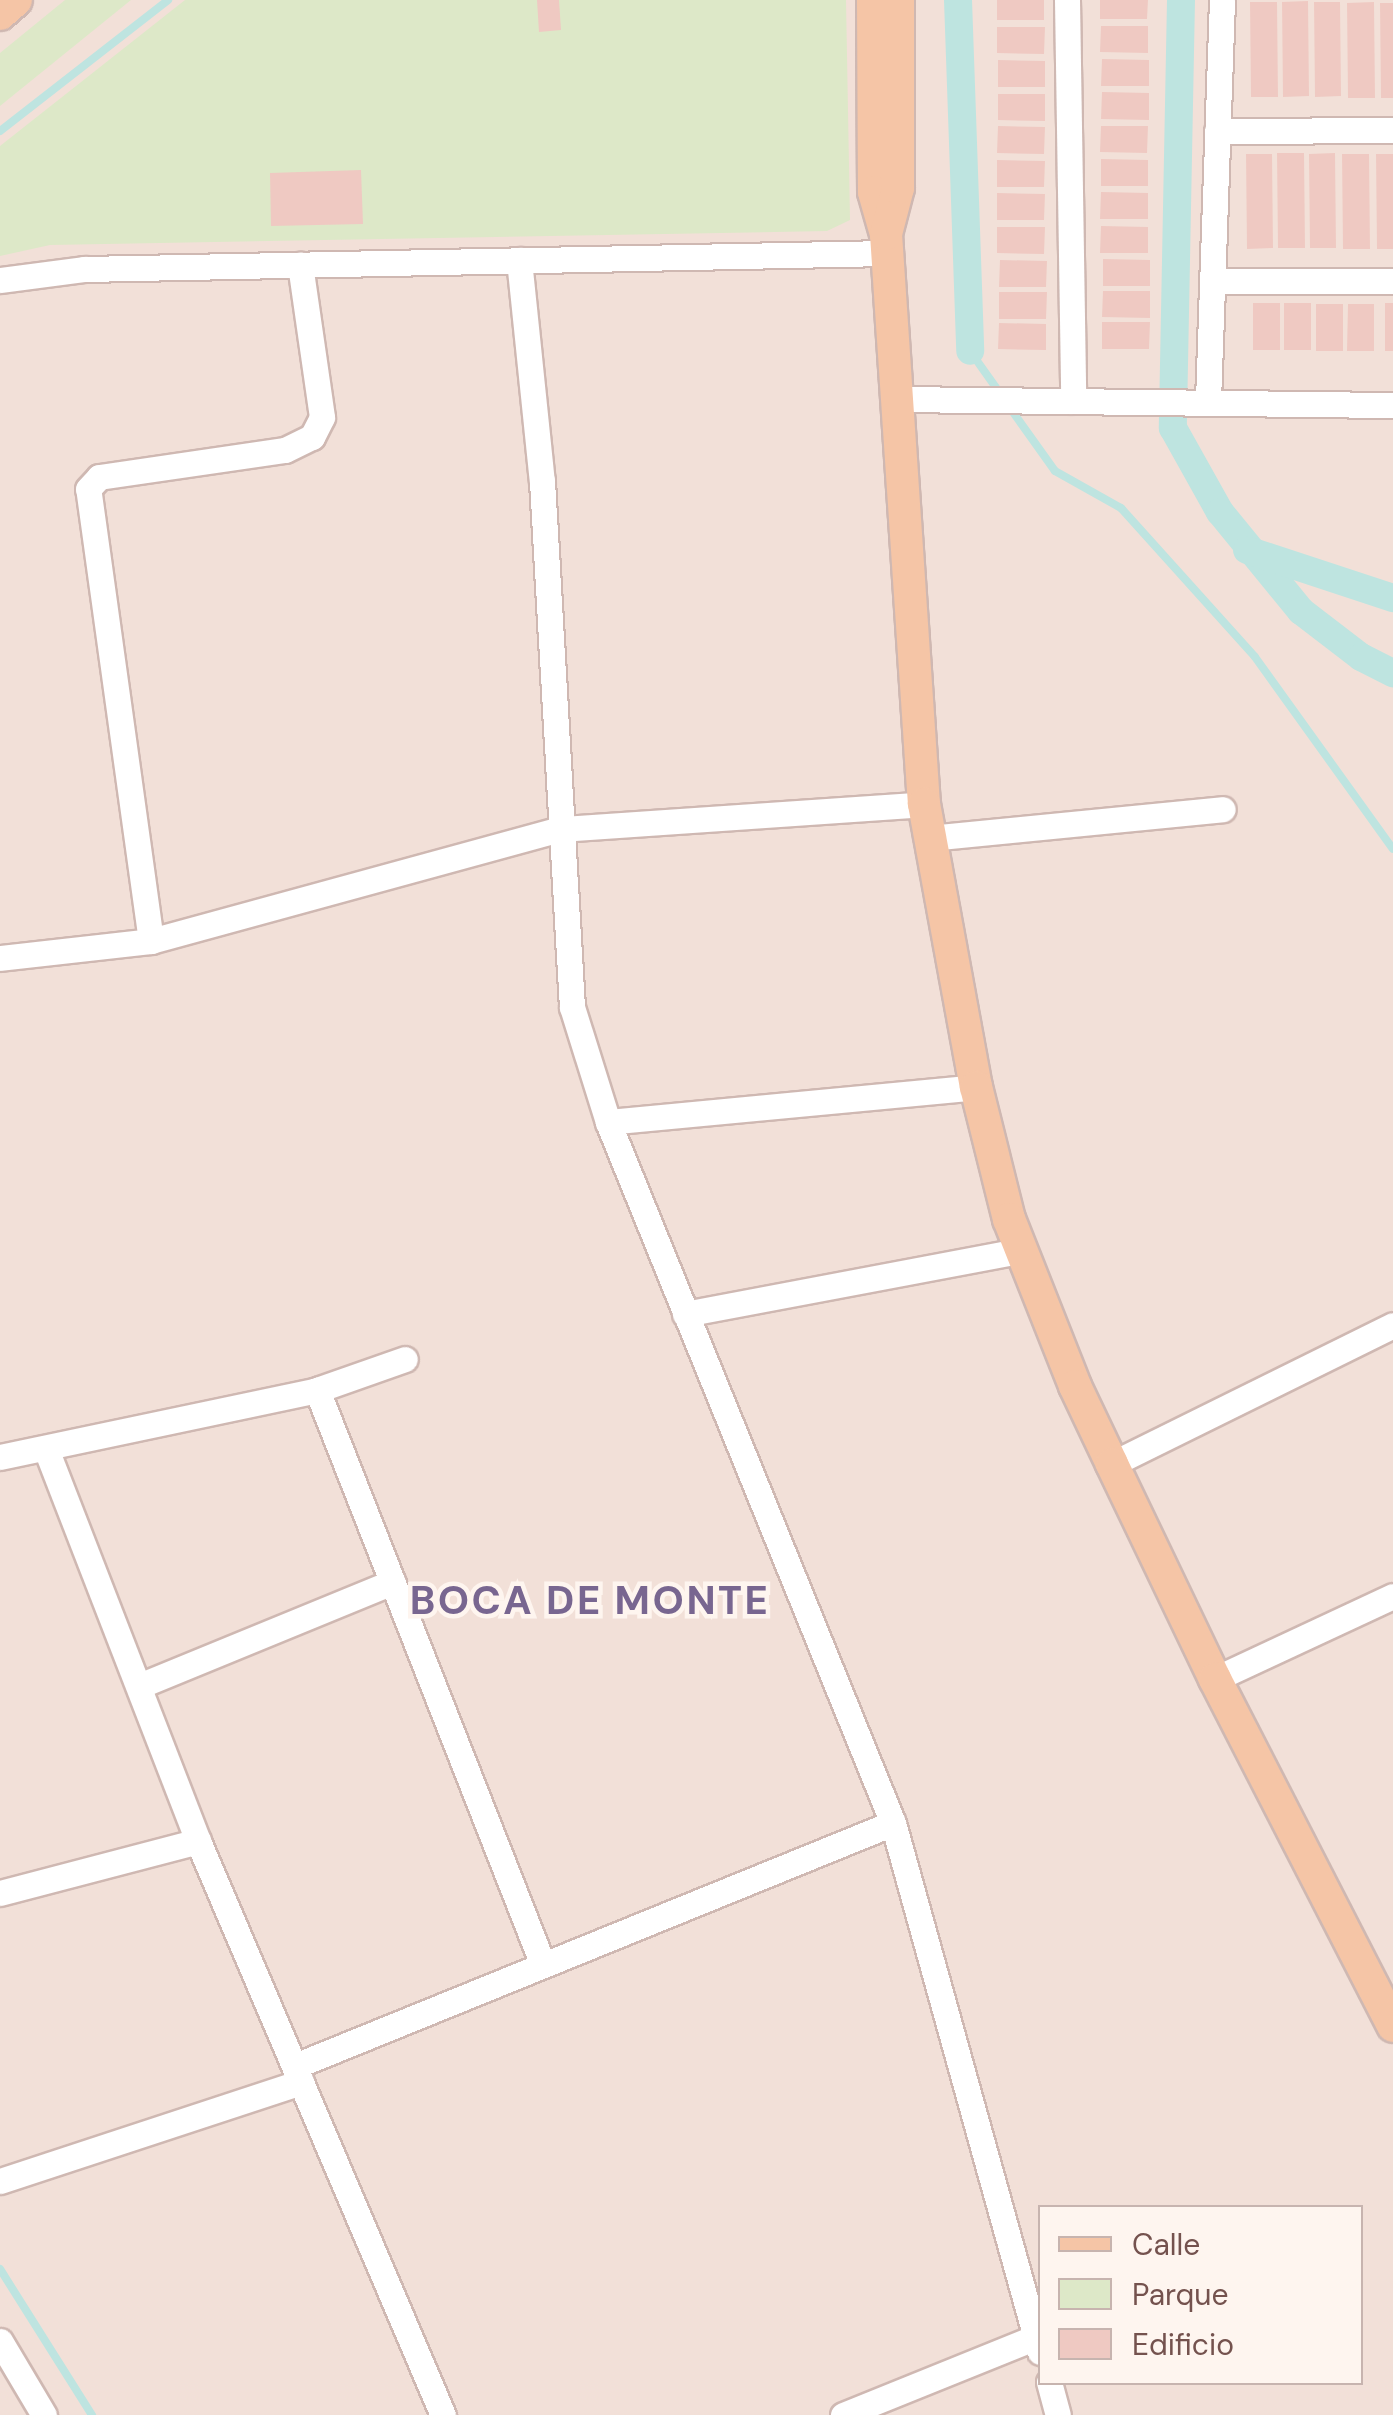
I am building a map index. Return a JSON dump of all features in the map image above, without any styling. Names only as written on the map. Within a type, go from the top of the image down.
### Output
[{"type":"main road","points":[[0,14],[16,0]]},
{"type":"main road","points":[[873,0],[874,192],[886,244],[924,804],[976,1086],[1020,1252],[1112,1464],[1214,1679],[1388,2007]]},
{"type":"main road","points":[[886,244],[898,188],[898,0]]},
{"type":"street","points":[[1067,0],[1073,401]]},
{"type":"street","points":[[1207,401],[1222,0]]},
{"type":"street","points":[[1217,131],[1393,130]]},
{"type":"street","points":[[0,280],[84,269],[519,260],[886,244]]},
{"type":"street","points":[[519,260],[542,482],[572,1007],[608,1122],[893,1823],[1038,2345],[843,2415]]},
{"type":"street","points":[[151,941],[88,489],[99,477],[285,450],[312,437],[322,417],[300,264]]},
{"type":"street","points":[[1212,282],[1393,281]]},
{"type":"street","points":[[898,399],[1393,405]]},
{"type":"street","points":[[0,958],[151,941],[561,829],[924,804]]},
{"type":"street","points":[[929,838],[1222,809]]},
{"type":"street","points":[[608,1122],[976,1086]]},
{"type":"street","points":[[684,1314],[1020,1252]]},
{"type":"street","points":[[1112,1464],[1393,1325]]},
{"type":"street","points":[[0,1457],[317,1390],[405,1359]]},
{"type":"street","points":[[317,1390],[543,1965]]},
{"type":"street","points":[[46,1449],[198,1842],[443,2415]]},
{"type":"street","points":[[139,1686],[392,1582]]},
{"type":"street","points":[[1214,1679],[1393,1596]]},
{"type":"street","points":[[0,2181],[298,2074],[543,1965],[893,1823]]},
{"type":"street","points":[[0,1893],[198,1842]]},
{"type":"street","points":[[0,2341],[44,2415]]},
{"type":"street","points":[[1050,2385],[1058,2415]]},
{"type":"shaded area","points":[[0,0],[1393,0],[1393,2415],[0,2415]]},
{"type":"green space","points":[[65,0],[131,0],[0,106],[0,53]]},
{"type":"green space","points":[[185,0],[846,0],[850,220],[827,231],[50,245],[0,256],[0,146]]},
{"type":"building","points":[[537,0],[559,0],[561,30],[539,32]]},
{"type":"building","points":[[997,0],[1044,0],[1044,20],[997,20]]},
{"type":"building","points":[[1100,0],[1148,0],[1147,19],[1100,19]]},
{"type":"building","points":[[1308,1],[1309,96],[1283,97],[1282,2]]},
{"type":"building","points":[[1250,2],[1277,2],[1278,97],[1251,97]]},
{"type":"building","points":[[1314,2],[1340,2],[1341,96],[1315,97]]},
{"type":"building","points":[[1374,2],[1375,98],[1348,98],[1347,3]]},
{"type":"building","points":[[1380,3],[1393,3],[1393,98],[1381,98]]},
{"type":"building","points":[[1101,26],[1148,26],[1148,53],[1100,52]]},
{"type":"building","points":[[997,27],[1045,27],[1044,54],[997,53]]},
{"type":"building","points":[[1102,59],[1149,60],[1149,86],[1101,86]]},
{"type":"building","points":[[998,60],[1045,61],[1045,87],[998,87]]},
{"type":"building","points":[[1102,92],[1149,93],[1149,120],[1101,119]]},
{"type":"building","points":[[998,94],[1045,94],[1045,121],[998,120]]},
{"type":"building","points":[[998,126],[1045,127],[1044,154],[997,153]]},
{"type":"building","points":[[1101,126],[1148,126],[1147,153],[1100,152]]},
{"type":"building","points":[[1277,153],[1304,153],[1305,248],[1278,248]]},
{"type":"building","points":[[1335,153],[1336,248],[1310,248],[1309,154]]},
{"type":"building","points":[[1246,154],[1272,154],[1273,248],[1247,249]]},
{"type":"building","points":[[1342,154],[1369,154],[1370,249],[1343,249]]},
{"type":"building","points":[[1376,154],[1393,154],[1393,249],[1377,249]]},
{"type":"building","points":[[1101,159],[1148,160],[1148,186],[1101,186]]},
{"type":"building","points":[[997,160],[1045,161],[1044,187],[997,187]]},
{"type":"building","points":[[361,170],[363,224],[271,226],[270,173]]},
{"type":"building","points":[[1101,192],[1148,193],[1148,219],[1100,219]]},
{"type":"building","points":[[997,193],[1045,194],[1044,220],[997,220]]},
{"type":"building","points":[[1101,226],[1148,227],[1148,253],[1100,253]]},
{"type":"building","points":[[997,227],[1045,227],[1044,254],[997,253]]},
{"type":"building","points":[[1103,259],[1150,260],[1150,286],[1103,286]]},
{"type":"building","points":[[1000,260],[1047,261],[1046,287],[999,287]]},
{"type":"building","points":[[1103,291],[1150,291],[1150,318],[1102,317]]},
{"type":"building","points":[[999,292],[1047,292],[1046,319],[999,319]]},
{"type":"building","points":[[1253,303],[1280,303],[1280,350],[1253,350]]},
{"type":"building","points":[[1284,303],[1311,303],[1311,350],[1284,350]]},
{"type":"building","points":[[1385,303],[1393,303],[1393,351],[1385,351]]},
{"type":"building","points":[[1316,304],[1343,304],[1343,351],[1316,351]]},
{"type":"building","points":[[1348,304],[1374,304],[1374,351],[1347,351]]},
{"type":"building","points":[[1102,322],[1150,322],[1149,349],[1102,349]]},
{"type":"building","points":[[999,323],[1046,324],[1046,350],[998,349]]},
{"type":"waterway","points":[[0,131],[168,0]]},
{"type":"waterway","points":[[958,0],[970,351]]},
{"type":"waterway","points":[[1181,0],[1173,428],[1220,512],[1301,611],[1361,657],[1393,673]]},
{"type":"waterway","points":[[970,351],[1002,396]]},
{"type":"waterway","points":[[1010,408],[1055,471],[1121,508],[1255,657],[1393,849]]},
{"type":"waterway","points":[[1247,550],[1393,598]]},
{"type":"waterway","points":[[0,2269],[92,2415]]},
{"type":"district","name":"BOCA DE MONTE","points":[[590,1600]]}]
